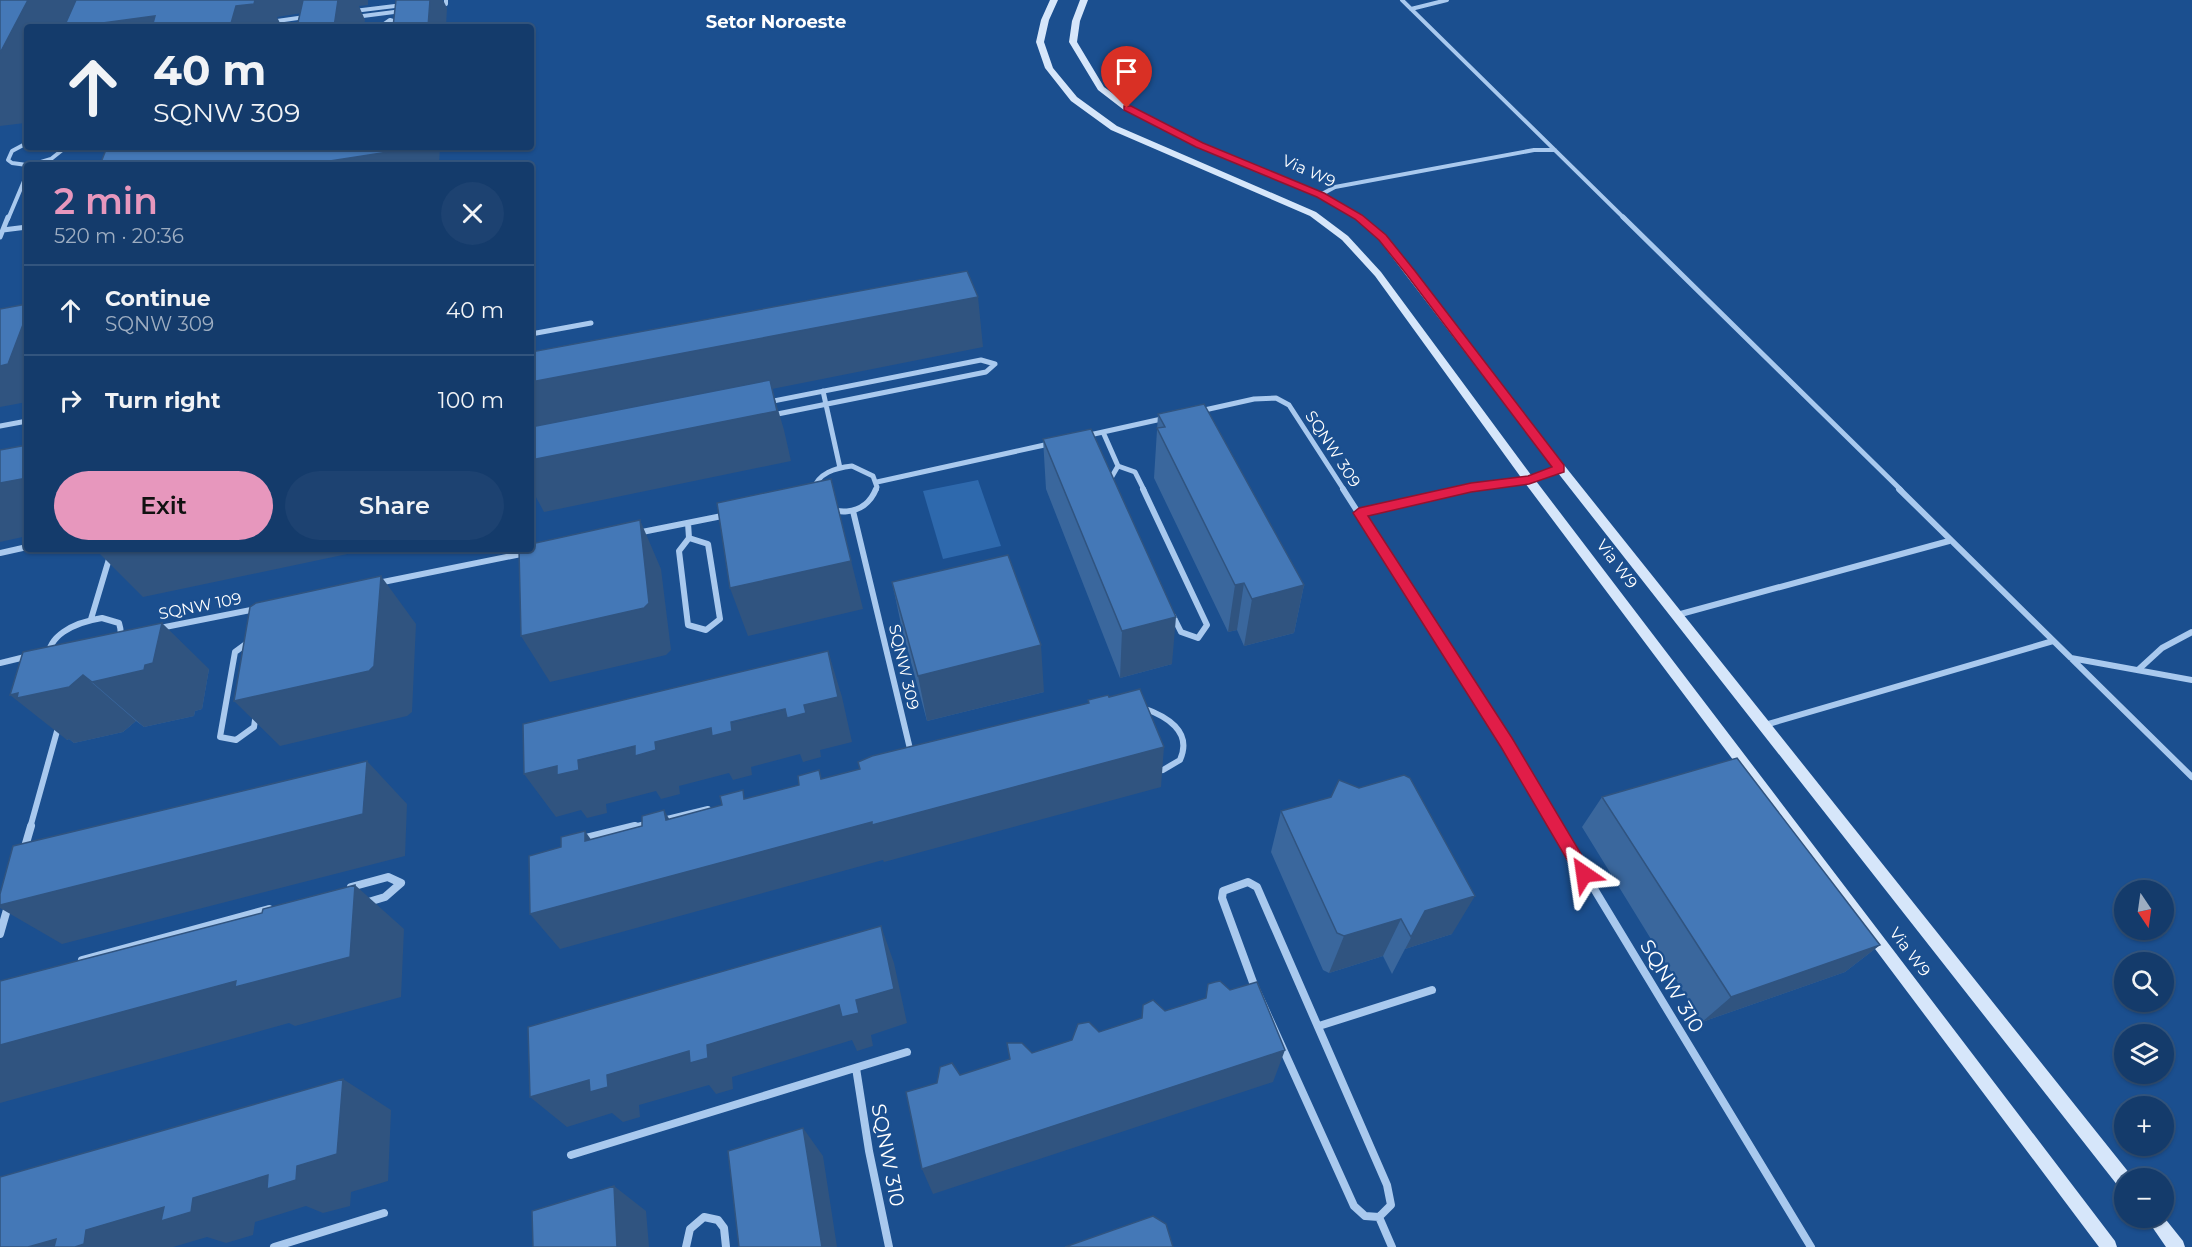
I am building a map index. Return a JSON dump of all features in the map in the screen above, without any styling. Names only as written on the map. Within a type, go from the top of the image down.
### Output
[{"type":"street","points":[[438,7],[446,4],[446,0]]},
{"type":"street","name":"Via W9","points":[[1054,0],[1045,20],[1040,42],[1049,68],[1074,99],[1114,128],[1313,214],[1345,238],[1378,274],[1529,480],[2109,1247]]},
{"type":"street","name":"Via W9","points":[[1084,0],[1076,21],[1073,42],[1101,88],[1127,108],[1199,145],[1320,195],[1359,217],[1382,238],[1560,468],[2115,1168]]},
{"type":"street","points":[[1402,0],[1949,541],[2192,777]]},
{"type":"street","points":[[1411,9],[1447,0]]},
{"type":"street","points":[[349,11],[405,4]]},
{"type":"street","points":[[348,18],[404,11]]},
{"type":"street","points":[[263,23],[316,16]]},
{"type":"street","points":[[384,24],[390,20],[402,24]]},
{"type":"street","points":[[306,24],[314,23]]},
{"type":"street","points":[[24,144],[14,149],[8,160],[12,163],[24,164]]},
{"type":"street","points":[[40,162],[51,159],[62,150]]},
{"type":"street","points":[[1320,195],[1335,187],[1534,150],[1556,150]]},
{"type":"street","points":[[0,157],[9,156]]},
{"type":"street","points":[[0,237],[24,181]]},
{"type":"street","points":[[3,230],[24,227]]},
{"type":"street","points":[[534,333],[591,323]]},
{"type":"street","points":[[981,360],[995,364],[986,372],[564,457],[553,452],[560,443],[824,391],[981,360]]},
{"type":"street","points":[[824,391],[840,468]]},
{"type":"street","name":"SQNW 309","points":[[1193,412],[1254,399],[1276,398],[1289,405],[1506,742]]},
{"type":"street","points":[[1080,437],[1171,417]]},
{"type":"street","points":[[0,426],[24,422]]},
{"type":"street","points":[[1103,432],[1118,466],[1135,472],[1207,625],[1198,638],[1181,632],[1172,613]]},
{"type":"street","points":[[877,482],[1057,442]]},
{"type":"street","points":[[1115,488],[1111,478],[1118,466]]},
{"type":"street","points":[[840,468],[860,468],[873,476],[877,482],[873,499],[853,511],[832,512],[823,509],[813,497],[814,484],[819,478],[840,468]]},
{"type":"street","points":[[1359,513],[1471,487],[1529,480],[1560,468]]},
{"type":"street","points":[[801,500],[813,497]]},
{"type":"street","name":"SQNW 309","points":[[853,511],[912,760]]},
{"type":"street","points":[[630,534],[733,514]]},
{"type":"street","points":[[688,523],[689,538],[679,551],[688,625],[706,630],[720,619],[708,544],[689,538]]},
{"type":"street","points":[[1677,615],[1949,541]]},
{"type":"street","points":[[0,553],[24,548]]},
{"type":"street","points":[[534,552],[538,551]]},
{"type":"street","points":[[91,619],[111,552]]},
{"type":"street","points":[[368,585],[533,552]]},
{"type":"street","name":"SQNW 109","points":[[156,628],[267,606]]},
{"type":"street","points":[[255,619],[256,609]]},
{"type":"street","points":[[123,635],[118,623],[102,618],[91,619],[59,636],[47,652],[46,660],[49,666],[64,672],[85,669],[106,658],[123,635],[134,633]]},
{"type":"street","points":[[253,629],[255,641],[235,652],[220,737],[236,740],[254,727],[257,704]]},
{"type":"street","points":[[2138,670],[2162,648],[2192,632]]},
{"type":"street","points":[[1765,725],[2053,642]]},
{"type":"street","points":[[0,663],[47,652]]},
{"type":"street","points":[[2071,658],[2192,680]]},
{"type":"street","points":[[71,682],[74,671]]},
{"type":"street","points":[[1133,705],[1165,716],[1179,731],[1184,745],[1182,755],[1178,762],[1163,770]]},
{"type":"street","points":[[21,858],[61,716]]},
{"type":"street","name":"SQNW 310","points":[[1506,742],[1811,1247]]},
{"type":"street","points":[[586,838],[714,807]]},
{"type":"street","points":[[342,890],[387,877],[401,883],[385,897],[351,906]]},
{"type":"street","points":[[1248,882],[1257,887],[1387,1185],[1391,1204],[1380,1217],[1365,1216],[1354,1206],[1254,985],[1222,898],[1223,891],[1248,882]]},
{"type":"street","points":[[0,934],[9,902]]},
{"type":"street","points":[[68,964],[274,908]]},
{"type":"street","points":[[1319,1026],[1432,990]]},
{"type":"street","points":[[571,1155],[907,1052]]},
{"type":"street","name":"SQNW 310","points":[[856,1068],[868,1151],[889,1247]]},
{"type":"street","points":[[274,1247],[384,1213]]},
{"type":"street","points":[[686,1247],[687,1233],[693,1223],[704,1217],[718,1220],[724,1228],[726,1247]]},
{"type":"street","points":[[1380,1217],[1392,1247]]},
{"type":"street","points":[[2162,1228],[2177,1247]]},
{"type":"shaded area","points":[[978,480],[1001,546],[943,559],[923,491]]},
{"type":"building","points":[[0,0],[28,0],[0,53]]},
{"type":"building","points":[[76,0],[255,0],[254,4],[236,6],[231,24],[153,24],[155,16],[95,24],[65,24]]},
{"type":"building","points":[[303,0],[338,0],[334,24],[298,24]]},
{"type":"building","points":[[396,0],[430,0],[428,24],[393,24]]},
{"type":"building","points":[[106,150],[401,150],[323,162],[101,162]]},
{"type":"building","points":[[967,271],[978,297],[534,381],[534,351]]},
{"type":"building","points":[[24,305],[24,322],[8,364],[0,366],[0,309]]},
{"type":"building","points":[[770,380],[777,411],[534,459],[534,426]]},
{"type":"building","points":[[1204,404],[1304,585],[1252,599],[1244,583],[1235,585],[1157,428],[1165,427],[1158,414]]},
{"type":"building","points":[[1091,429],[1176,617],[1122,631],[1043,439]]},
{"type":"building","points":[[24,446],[24,479],[0,483],[0,450]]},
{"type":"building","points":[[831,479],[851,561],[730,588],[717,503]]},
{"type":"building","points":[[640,520],[649,603],[644,608],[521,636],[519,552],[534,552],[534,543]]},
{"type":"building","points":[[1008,555],[1041,645],[918,676],[892,582]]},
{"type":"building","points":[[381,576],[374,666],[369,671],[234,701],[250,607],[256,603]]},
{"type":"building","points":[[162,623],[153,663],[145,665],[144,670],[92,682],[83,675],[69,687],[17,698],[18,693],[10,695],[23,652]]},
{"type":"building","points":[[828,651],[838,697],[804,705],[806,713],[787,718],[785,709],[731,722],[732,731],[712,736],[711,728],[655,742],[656,750],[635,756],[635,746],[578,760],[579,770],[557,775],[557,766],[524,774],[523,724]]},
{"type":"building","points":[[1140,689],[1164,747],[872,825],[872,822],[530,914],[529,856],[561,847],[561,837],[585,831],[585,841],[642,826],[642,816],[664,810],[666,820],[722,805],[720,796],[743,790],[744,799],[799,785],[798,776],[819,770],[821,779],[860,769],[858,762],[872,756],[1089,703],[1088,700],[1108,695],[1109,697]]},
{"type":"building","points":[[1737,758],[1880,945],[1731,997],[1602,797]]},
{"type":"building","points":[[367,761],[363,814],[0,905],[0,894],[13,846]]},
{"type":"building","points":[[1404,775],[1410,778],[1475,896],[1425,911],[1411,937],[1401,919],[1344,936],[1337,933],[1281,811],[1331,797],[1339,780],[1359,788]]},
{"type":"building","points":[[355,885],[350,957],[235,987],[236,981],[0,1045],[0,981],[262,913],[263,909]]},
{"type":"building","points":[[881,926],[894,989],[856,1000],[859,1013],[842,1017],[839,1005],[707,1045],[708,1058],[690,1063],[689,1051],[607,1075],[608,1087],[590,1092],[589,1080],[530,1097],[528,1027]]},
{"type":"building","points":[[1220,981],[1230,990],[1257,982],[1285,1050],[922,1169],[906,1092],[937,1083],[940,1067],[952,1063],[960,1075],[1010,1059],[1007,1043],[1022,1043],[1032,1053],[1072,1040],[1078,1024],[1089,1022],[1099,1032],[1142,1018],[1143,1005],[1153,1000],[1165,1011],[1206,998],[1208,984]]},
{"type":"building","points":[[343,1079],[337,1154],[297,1166],[296,1180],[267,1189],[268,1175],[193,1198],[191,1212],[161,1221],[164,1207],[86,1230],[84,1244],[75,1247],[54,1247],[56,1239],[28,1247],[0,1247],[0,1177]]},
{"type":"building","points":[[803,1128],[822,1247],[739,1247],[728,1151]]},
{"type":"building","points":[[614,1186],[617,1247],[533,1247],[532,1211]]},
{"type":"building","points":[[1153,1216],[1166,1224],[1173,1247],[1065,1247]]},
{"type":"district","name":"Setor Noroeste","points":[[776,22]]},
{"type":"route","points":[[1127,108],[1199,145],[1320,195],[1359,217],[1382,238],[1411,273],[1560,468],[1529,480],[1471,487],[1359,513],[1506,742],[1584,874]]}]
